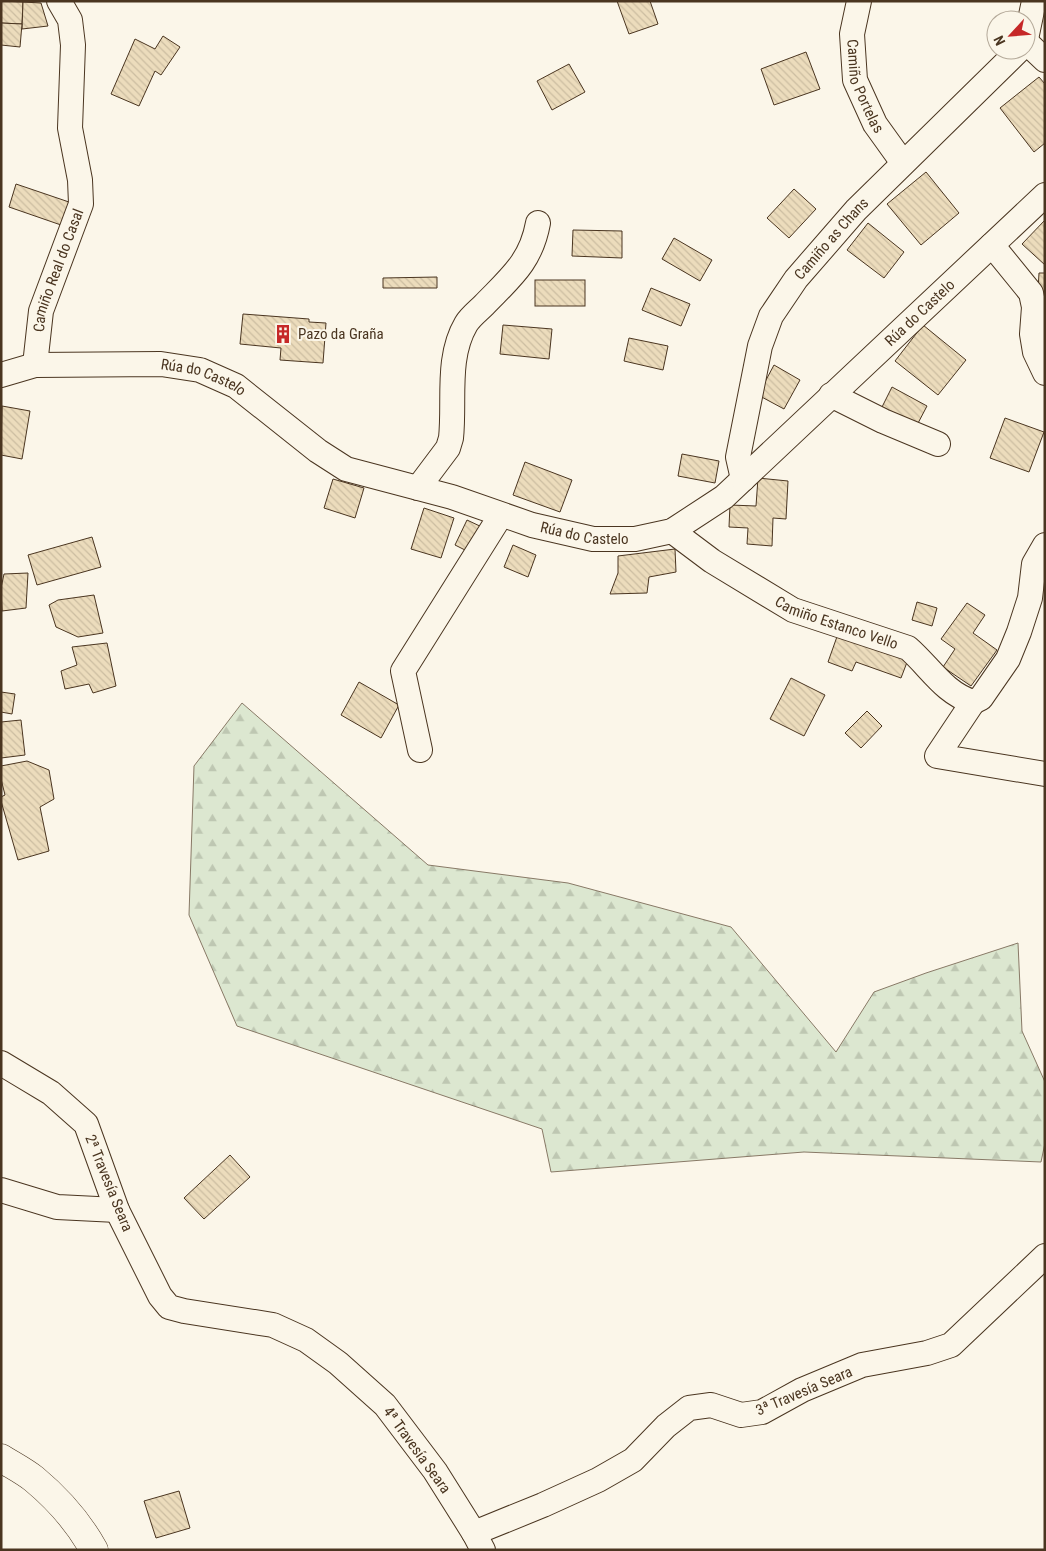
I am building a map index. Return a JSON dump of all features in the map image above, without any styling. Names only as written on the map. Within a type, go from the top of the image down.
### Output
[{"type":"main road","points":[[1,1458],[33,1479],[74,1519],[85,1533],[94,1550]]},
{"type":"street","name":"Camiño Real do Casal","points":[[35,365],[40,311],[81,204],[80,180],[70,128],[73,45],[70,20],[59,1]]},
{"type":"street","name":"Camiño Portelas","points":[[859,1],[852,34],[855,80],[875,124],[902,163]]},
{"type":"street","points":[[1036,51],[1045,60]]},
{"type":"street","name":"Camiño as Chans","points":[[743,479],[738,457],[760,346],[771,316],[802,272],[856,210],[1009,60]]},
{"type":"street","name":"Rúa do Castelo","points":[[1,375],[35,365],[161,364],[200,370],[236,386],[318,451],[346,469],[452,497],[532,526],[593,539],[635,538],[672,531],[724,497],[1045,195]]},
{"type":"street","points":[[418,488],[448,448],[451,438],[454,366],[458,340],[466,323],[523,264],[535,241],[538,224]]},
{"type":"street","points":[[992,245],[1032,293],[1034,307],[1032,334],[1035,352],[1045,373]]},
{"type":"street","points":[[831,395],[883,421],[938,444]]},
{"type":"street","points":[[420,750],[403,671],[502,515]]},
{"type":"street","name":"Camiño Estanco Vello","points":[[672,531],[712,561],[793,610],[908,648],[920,658],[942,684],[965,700],[973,702]]},
{"type":"street","points":[[1045,545],[1034,564],[1030,598],[1008,659],[981,698],[973,702],[937,756],[1045,774]]},
{"type":"street","name":"2ª Travesía Seara","points":[[1,1063],[51,1093],[86,1124],[118,1210],[160,1296],[169,1307]]},
{"type":"street","points":[[1,1190],[57,1207],[118,1210]]},
{"type":"street","name":"3ª Travesía Seara","points":[[478,1541],[543,1506],[598,1480],[633,1460],[666,1426],[690,1408],[710,1405],[741,1416],[762,1412],[802,1390],[862,1366],[926,1353],[951,1345],[1045,1256]]},
{"type":"street","name":"4ª Travesía Seara","points":[[169,1307],[273,1325],[306,1340],[338,1363],[386,1405],[435,1471],[478,1541]]},
{"type":"green space","points":[[242,703],[428,865],[568,883],[731,927],[836,1052],[874,992],[1018,943],[1022,1031],[1045,1082],[1045,1143],[1041,1162],[804,1152],[551,1172],[542,1129],[237,1026],[189,915],[194,766]]},
{"type":"building","points":[[1,1],[23,2],[22,24],[1,23]]},
{"type":"building","points":[[617,1],[650,1],[658,24],[629,34]]},
{"type":"building","points":[[23,2],[41,3],[48,26],[22,29]]},
{"type":"building","points":[[1,23],[22,24],[20,47],[1,45]]},
{"type":"building","points":[[163,36],[180,47],[161,75],[155,71],[139,106],[111,94],[135,39],[155,49]]},
{"type":"building","points":[[806,52],[820,89],[774,105],[761,69]]},
{"type":"building","points":[[569,64],[585,92],[552,110],[537,81]]},
{"type":"building","points":[[1039,77],[1045,84],[1045,143],[1034,152],[1000,108]]},
{"type":"building","points":[[926,172],[959,213],[921,245],[887,204]]},
{"type":"building","points":[[16,184],[69,202],[61,225],[9,207]]},
{"type":"building","points":[[794,189],[816,209],[789,238],[767,218]]},
{"type":"building","points":[[1045,220],[1045,265],[1022,244]]},
{"type":"building","points":[[868,223],[904,252],[884,278],[847,250]]},
{"type":"building","points":[[573,230],[622,231],[622,258],[572,256]]},
{"type":"building","points":[[674,238],[712,260],[700,281],[662,259]]},
{"type":"building","points":[[1039,273],[1045,273],[1045,327],[1036,326]]},
{"type":"building","points":[[437,277],[437,288],[383,288],[383,278]]},
{"type":"building","points":[[535,280],[585,280],[585,306],[535,306]]},
{"type":"building","points":[[651,288],[690,304],[681,326],[642,310]]},
{"type":"building","name":"Pazo da Graña","points":[[243,314],[309,319],[309,322],[326,323],[323,363],[280,360],[281,348],[240,344]]},
{"type":"building","points":[[503,325],[552,329],[549,359],[500,354]]},
{"type":"building","points":[[923,325],[966,360],[938,395],[895,361]]},
{"type":"building","points":[[629,338],[668,346],[663,370],[624,361]]},
{"type":"building","points":[[774,365],[800,380],[784,409],[758,395]]},
{"type":"building","points":[[892,387],[927,406],[916,427],[881,409]]},
{"type":"building","points":[[2,406],[30,411],[22,459],[1,455]]},
{"type":"building","points":[[1005,418],[1044,432],[1029,472],[990,458]]},
{"type":"building","points":[[682,454],[719,461],[715,483],[678,476]]},
{"type":"building","points":[[525,462],[572,480],[560,512],[513,495]]},
{"type":"building","points":[[758,478],[788,481],[786,519],[773,518],[772,546],[747,544],[748,528],[729,527],[730,505],[756,506]]},
{"type":"building","points":[[333,479],[364,488],[355,518],[324,508]]},
{"type":"building","points":[[424,508],[454,518],[441,558],[411,549]]},
{"type":"building","points":[[467,520],[484,528],[471,553],[455,545]]},
{"type":"building","points":[[92,537],[101,567],[37,585],[28,555]]},
{"type":"building","points":[[513,545],[536,555],[528,577],[504,567]]},
{"type":"building","points":[[675,549],[676,572],[649,577],[647,593],[610,594],[618,573],[618,556]]},
{"type":"building","points":[[28,573],[26,608],[2,611],[1,588],[4,574]]},
{"type":"building","points":[[94,595],[103,633],[78,637],[56,627],[49,605],[58,600]]},
{"type":"building","points":[[917,602],[937,608],[932,626],[912,620]]},
{"type":"building","points":[[967,603],[985,615],[973,633],[997,650],[971,686],[943,667],[955,649],[941,639]]},
{"type":"building","points":[[839,631],[909,657],[901,678],[856,662],[852,671],[828,662]]},
{"type":"building","points":[[107,643],[116,686],[93,693],[89,684],[65,689],[61,671],[77,665],[72,647]]},
{"type":"building","points":[[791,678],[825,695],[804,736],[770,719]]},
{"type":"building","points":[[359,682],[399,705],[381,738],[341,715]]},
{"type":"building","points":[[1,692],[15,694],[12,714],[1,712]]},
{"type":"building","points":[[867,711],[882,726],[861,748],[845,733]]},
{"type":"building","points":[[21,720],[25,755],[1,758],[1,722]]},
{"type":"building","points":[[27,761],[49,770],[54,799],[40,807],[49,851],[18,860],[1,801],[1,797],[5,795],[1,779],[1,766]]},
{"type":"building","points":[[230,1155],[250,1177],[204,1219],[184,1198]]},
{"type":"building","points":[[179,1491],[190,1528],[156,1538],[144,1501]]},
{"type":"place","name":"Pazo da Graña","points":[[283,334]]}]
